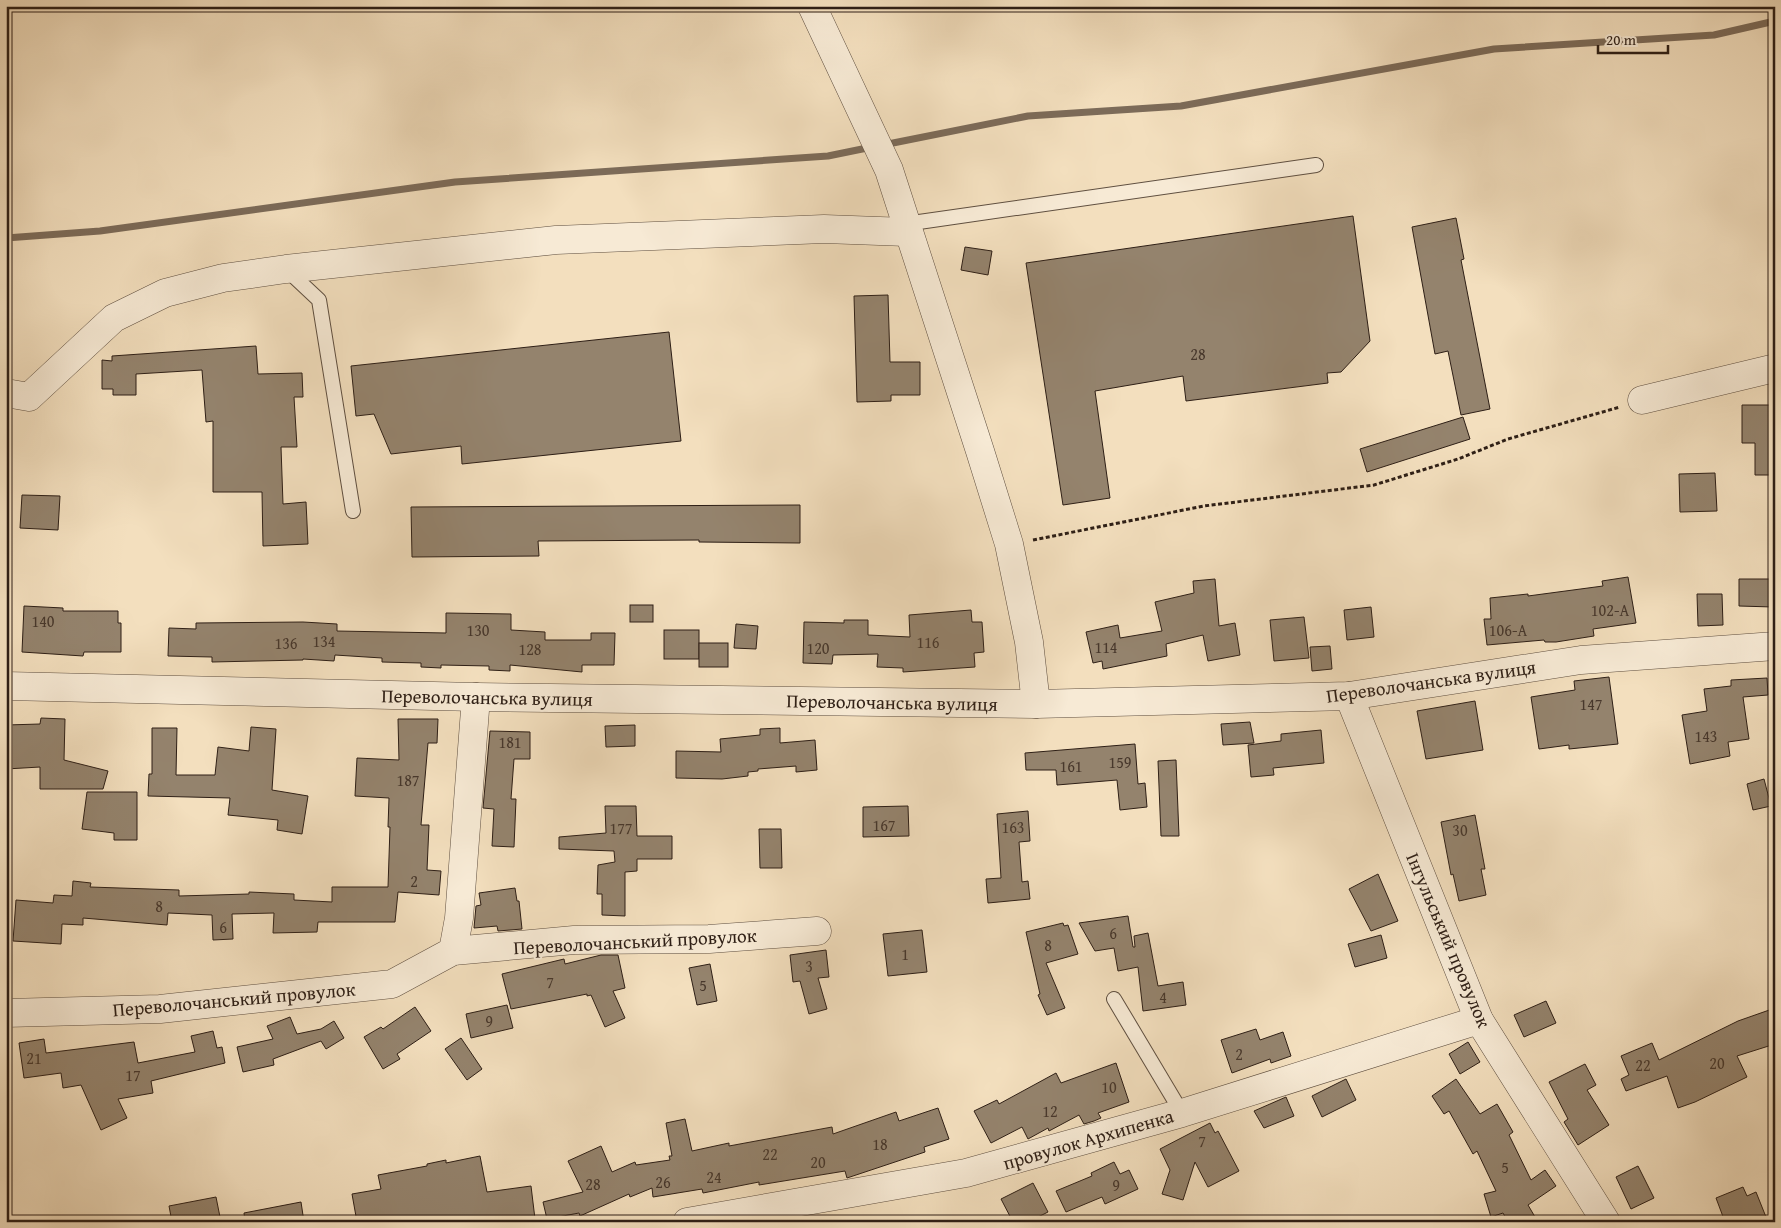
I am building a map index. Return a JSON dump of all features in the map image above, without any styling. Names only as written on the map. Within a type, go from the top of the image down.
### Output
[{"type":"street","points":[[812,6],[888,170],[1009,544],[1030,642],[1036,704]]},
{"type":"street","points":[[6,393],[30,397],[114,318],[165,293],[223,278],[286,269],[556,240],[824,229],[906,228]]},
{"type":"street","points":[[1642,400],[1775,368]]},
{"type":"street","name":"Переволочанська вулиця","points":[[6,686],[476,697],[1036,704],[1349,696],[1581,660],[1775,646]]},
{"type":"street","name":"Інгульський провулок","points":[[1349,696],[1479,1020],[1606,1222]]},
{"type":"street","points":[[453,951],[460,918],[476,697]]},
{"type":"street","name":"Переволочанський провулок","points":[[6,1013],[160,1009],[392,984],[453,951],[574,940],[708,939],[817,931]]},
{"type":"street","name":"провулок Архипенка","points":[[687,1222],[966,1174],[1182,1113],[1479,1020]]},
{"type":"lane","points":[[906,228],[1316,165]]},
{"type":"lane","points":[[286,269],[319,300],[353,511]]},
{"type":"lane","points":[[1114,999],[1182,1113]]},
{"type":"path","points":[[1009,544],[1204,506],[1374,485],[1458,459],[1508,440],[1642,400]]},
{"type":"building","points":[[1353,216],[1370,341],[1341,372],[1327,373],[1328,383],[1186,401],[1183,376],[1095,391],[1110,498],[1063,505],[1026,263]]},
{"type":"building","points":[[1456,218],[1464,259],[1461,260],[1490,409],[1461,415],[1448,351],[1435,354],[1412,227]]},
{"type":"building","points":[[965,247],[992,251],[988,275],[961,270]]},
{"type":"building","points":[[888,295],[890,362],[920,362],[920,395],[891,395],[891,401],[857,402],[854,296]]},
{"type":"building","points":[[669,332],[681,441],[462,464],[461,446],[391,454],[374,414],[356,416],[351,366]]},
{"type":"building","points":[[256,346],[258,374],[302,373],[303,397],[294,397],[297,447],[281,447],[283,504],[306,502],[308,544],[263,546],[262,492],[213,492],[213,421],[206,422],[202,370],[136,374],[136,395],[113,395],[113,389],[102,389],[102,360],[112,361],[112,356]]},
{"type":"building","points":[[1742,405],[1775,405],[1775,475],[1755,475],[1755,443],[1742,443]]},
{"type":"building","points":[[1463,417],[1470,439],[1367,472],[1360,449]]},
{"type":"building","points":[[1715,473],[1717,511],[1680,512],[1679,474]]},
{"type":"building","points":[[22,495],[60,496],[58,530],[20,528]]},
{"type":"building","points":[[800,505],[800,543],[699,542],[699,540],[538,541],[539,556],[412,557],[411,507]]},
{"type":"building","points":[[1628,577],[1636,623],[1593,629],[1594,636],[1556,642],[1545,642],[1544,640],[1487,645],[1484,619],[1491,619],[1490,598],[1528,594],[1528,596],[1603,586],[1602,581]]},
{"type":"building","points":[[1215,579],[1219,626],[1235,623],[1240,655],[1208,661],[1203,635],[1166,644],[1167,656],[1103,669],[1102,661],[1093,663],[1086,632],[1118,625],[1120,638],[1162,631],[1155,602],[1194,593],[1193,581]]},
{"type":"building","points":[[1739,579],[1773,579],[1773,607],[1739,606]]},
{"type":"building","points":[[1697,594],[1722,594],[1723,625],[1698,626]]},
{"type":"building","points":[[630,605],[653,605],[653,622],[630,622]]},
{"type":"building","points":[[24,606],[63,608],[63,611],[118,611],[118,623],[121,623],[121,652],[84,652],[83,656],[22,652]]},
{"type":"building","points":[[1371,607],[1374,637],[1347,640],[1344,610]]},
{"type":"building","points":[[971,610],[972,622],[982,622],[984,652],[974,653],[975,667],[903,672],[903,668],[877,667],[878,654],[833,655],[832,664],[803,663],[804,622],[844,623],[844,620],[868,620],[868,635],[910,637],[909,615]]},
{"type":"building","points":[[446,613],[511,614],[511,630],[545,632],[545,640],[591,640],[591,633],[615,633],[614,665],[582,665],[582,672],[510,665],[510,671],[489,670],[489,666],[441,665],[441,668],[421,667],[421,663],[382,662],[382,658],[335,655],[334,661],[303,659],[212,662],[212,657],[168,656],[169,628],[196,629],[196,623],[303,622],[337,624],[337,631],[446,633]]},
{"type":"building","points":[[1304,617],[1309,658],[1274,661],[1270,620]]},
{"type":"building","points":[[736,624],[758,626],[756,649],[734,648]]},
{"type":"building","points":[[664,630],[699,630],[699,659],[664,659]]},
{"type":"building","points":[[699,643],[728,643],[728,667],[699,667]]},
{"type":"building","points":[[1330,646],[1332,669],[1312,671],[1310,647]]},
{"type":"building","points":[[1609,677],[1618,744],[1569,749],[1569,745],[1539,749],[1531,697],[1575,690],[1574,681]]},
{"type":"building","points":[[1767,678],[1768,695],[1743,697],[1749,739],[1728,742],[1730,756],[1690,764],[1682,715],[1707,711],[1704,689],[1731,686],[1731,680]]},
{"type":"building","points":[[1475,701],[1483,750],[1426,759],[1417,711]]},
{"type":"building","points":[[41,718],[65,719],[64,760],[108,771],[103,789],[40,789],[40,767],[6,769],[6,725],[40,724]]},
{"type":"building","points":[[398,719],[438,719],[437,743],[428,743],[421,825],[429,825],[427,870],[441,871],[439,895],[398,892],[395,922],[318,922],[317,932],[273,933],[274,913],[232,914],[233,939],[213,940],[212,915],[168,913],[167,925],[83,918],[83,925],[62,924],[61,944],[13,941],[16,900],[53,903],[54,895],[72,896],[73,881],[91,883],[90,887],[179,890],[179,896],[249,894],[249,892],[294,894],[294,900],[332,902],[332,887],[388,887],[389,798],[355,796],[357,758],[399,760]]},
{"type":"building","points":[[1250,722],[1254,743],[1223,745],[1221,724]]},
{"type":"building","points":[[635,725],[635,746],[606,747],[605,726]]},
{"type":"building","points":[[251,727],[276,729],[272,790],[308,796],[302,834],[277,830],[278,820],[228,815],[230,798],[148,796],[149,774],[152,774],[152,728],[177,728],[176,775],[215,775],[218,747],[249,751]]},
{"type":"building","points":[[780,728],[780,743],[815,740],[817,770],[796,772],[796,766],[758,769],[758,771],[748,772],[748,776],[722,779],[676,778],[676,751],[721,752],[720,739],[760,735],[760,729]]},
{"type":"building","points":[[1321,730],[1324,763],[1273,768],[1274,775],[1251,777],[1248,745],[1281,741],[1281,734]]},
{"type":"building","points":[[490,731],[530,732],[530,759],[514,759],[511,799],[516,799],[514,847],[492,846],[494,809],[483,808]]},
{"type":"building","points":[[1135,744],[1138,784],[1145,783],[1147,807],[1120,810],[1117,780],[1057,785],[1056,770],[1026,770],[1025,753]]},
{"type":"building","points":[[1176,760],[1179,836],[1161,836],[1158,761]]},
{"type":"building","points":[[1764,779],[1771,806],[1753,810],[1747,784]]},
{"type":"building","points":[[87,792],[137,792],[137,840],[114,840],[114,833],[82,829]]},
{"type":"building","points":[[605,806],[636,806],[637,836],[672,836],[672,859],[637,859],[637,871],[625,872],[625,916],[602,915],[602,894],[597,894],[598,865],[615,862],[614,851],[559,849],[559,837],[606,833]]},
{"type":"building","points":[[908,806],[909,836],[863,837],[863,807]]},
{"type":"building","points":[[1028,811],[1030,841],[1019,842],[1022,882],[1028,881],[1030,899],[988,903],[986,879],[1001,878],[997,814]]},
{"type":"building","points":[[1475,815],[1485,869],[1481,869],[1486,895],[1459,901],[1453,874],[1451,875],[1441,822]]},
{"type":"building","points":[[759,829],[781,829],[782,868],[760,868]]},
{"type":"building","points":[[1378,874],[1398,921],[1371,931],[1349,889]]},
{"type":"building","points":[[515,888],[517,901],[519,901],[522,929],[498,931],[497,926],[474,928],[476,906],[481,905],[479,893]]},
{"type":"building","points":[[1128,916],[1133,947],[1135,947],[1134,936],[1148,933],[1158,986],[1183,982],[1186,1005],[1143,1011],[1138,967],[1118,971],[1114,948],[1095,951],[1079,923]]},
{"type":"building","points":[[1063,923],[1064,926],[1068,925],[1078,954],[1046,963],[1065,1008],[1047,1015],[1038,995],[1040,994],[1026,932]]},
{"type":"building","points":[[922,930],[927,972],[888,976],[883,934]]},
{"type":"building","points":[[1381,935],[1387,958],[1355,967],[1348,944]]},
{"type":"building","points":[[826,950],[829,977],[818,978],[827,1009],[809,1014],[800,981],[793,982],[790,955]]},
{"type":"building","points":[[601,955],[618,955],[625,988],[613,991],[625,1018],[605,1027],[591,995],[587,996],[587,994],[511,1009],[502,974],[564,959],[565,964]]},
{"type":"building","points":[[710,964],[717,1001],[697,1005],[689,968]]},
{"type":"building","points":[[1546,1001],[1556,1023],[1524,1037],[1514,1015]]},
{"type":"building","points":[[507,1005],[513,1028],[471,1038],[466,1014]]},
{"type":"building","points":[[415,1007],[431,1031],[397,1054],[400,1059],[383,1069],[364,1037],[381,1027],[383,1029]]},
{"type":"building","points":[[1775,1008],[1775,1044],[1737,1056],[1747,1077],[1678,1108],[1667,1076],[1626,1091],[1621,1079],[1629,1075],[1621,1056],[1652,1043],[1659,1060],[1738,1021]]},
{"type":"building","points":[[290,1017],[297,1034],[321,1029],[334,1021],[344,1038],[326,1049],[321,1041],[273,1059],[274,1065],[243,1072],[237,1047],[273,1039],[267,1026]]},
{"type":"building","points":[[1256,1029],[1260,1040],[1283,1032],[1291,1056],[1271,1063],[1270,1059],[1232,1073],[1221,1040]]},
{"type":"building","points":[[213,1031],[217,1048],[222,1047],[225,1063],[151,1081],[153,1093],[118,1099],[127,1118],[101,1130],[81,1085],[63,1088],[61,1073],[24,1078],[19,1043],[44,1039],[46,1053],[134,1042],[138,1063],[195,1052],[191,1036]]},
{"type":"building","points":[[461,1038],[482,1069],[467,1080],[445,1049]]},
{"type":"building","points":[[1468,1042],[1480,1062],[1460,1074],[1449,1054]]},
{"type":"building","points":[[1116,1063],[1129,1102],[1098,1113],[1101,1118],[1094,1121],[1084,1124],[1079,1115],[1049,1131],[1048,1128],[1028,1139],[1022,1127],[991,1143],[974,1111],[997,1100],[999,1104],[1056,1073],[1061,1083]]},
{"type":"building","points":[[1585,1064],[1596,1085],[1587,1090],[1609,1125],[1578,1145],[1564,1122],[1568,1119],[1549,1082]]},
{"type":"building","points":[[1346,1079],[1356,1100],[1322,1117],[1312,1096]]},
{"type":"building","points":[[1456,1079],[1480,1114],[1497,1104],[1513,1132],[1509,1135],[1531,1180],[1545,1170],[1556,1186],[1528,1205],[1538,1222],[1508,1222],[1503,1213],[1491,1217],[1484,1194],[1496,1191],[1477,1151],[1473,1154],[1449,1111],[1444,1114],[1432,1096]]},
{"type":"building","points":[[1286,1097],[1294,1116],[1264,1128],[1254,1111]]},
{"type":"building","points":[[938,1108],[949,1139],[924,1147],[925,1152],[847,1178],[845,1171],[759,1185],[759,1182],[703,1193],[702,1189],[653,1197],[652,1188],[630,1197],[629,1194],[580,1216],[579,1213],[547,1219],[543,1202],[583,1192],[568,1161],[601,1146],[612,1172],[635,1162],[636,1165],[670,1160],[669,1156],[672,1156],[666,1123],[685,1119],[692,1151],[729,1143],[729,1146],[832,1127],[833,1134],[896,1112],[899,1121]]},
{"type":"building","points":[[1210,1123],[1215,1133],[1218,1131],[1239,1171],[1208,1187],[1195,1162],[1183,1200],[1162,1194],[1170,1170],[1160,1149]]},
{"type":"building","points":[[480,1156],[487,1192],[531,1186],[535,1219],[515,1222],[357,1222],[352,1194],[381,1189],[378,1175],[427,1166],[427,1164],[446,1160],[446,1163]]},
{"type":"building","points":[[1114,1162],[1120,1174],[1129,1170],[1138,1189],[1105,1204],[1102,1197],[1066,1212],[1056,1191],[1092,1176],[1091,1173]]},
{"type":"building","points":[[1638,1166],[1654,1198],[1631,1209],[1616,1177]]},
{"type":"building","points":[[1033,1183],[1048,1212],[1028,1222],[1013,1222],[1001,1199]]},
{"type":"building","points":[[1743,1187],[1747,1196],[1756,1192],[1768,1222],[1725,1222],[1716,1198]]},
{"type":"building","points":[[216,1197],[221,1222],[172,1222],[169,1206]]},
{"type":"building","points":[[301,1202],[304,1222],[245,1222],[244,1213]]},
{"type":"waterway","points":[[883,145],[1028,116],[1181,106],[1494,49],[1714,35],[1775,21]]},
{"type":"waterway","points":[[6,238],[100,231],[455,182],[828,156],[872,147]]}]
